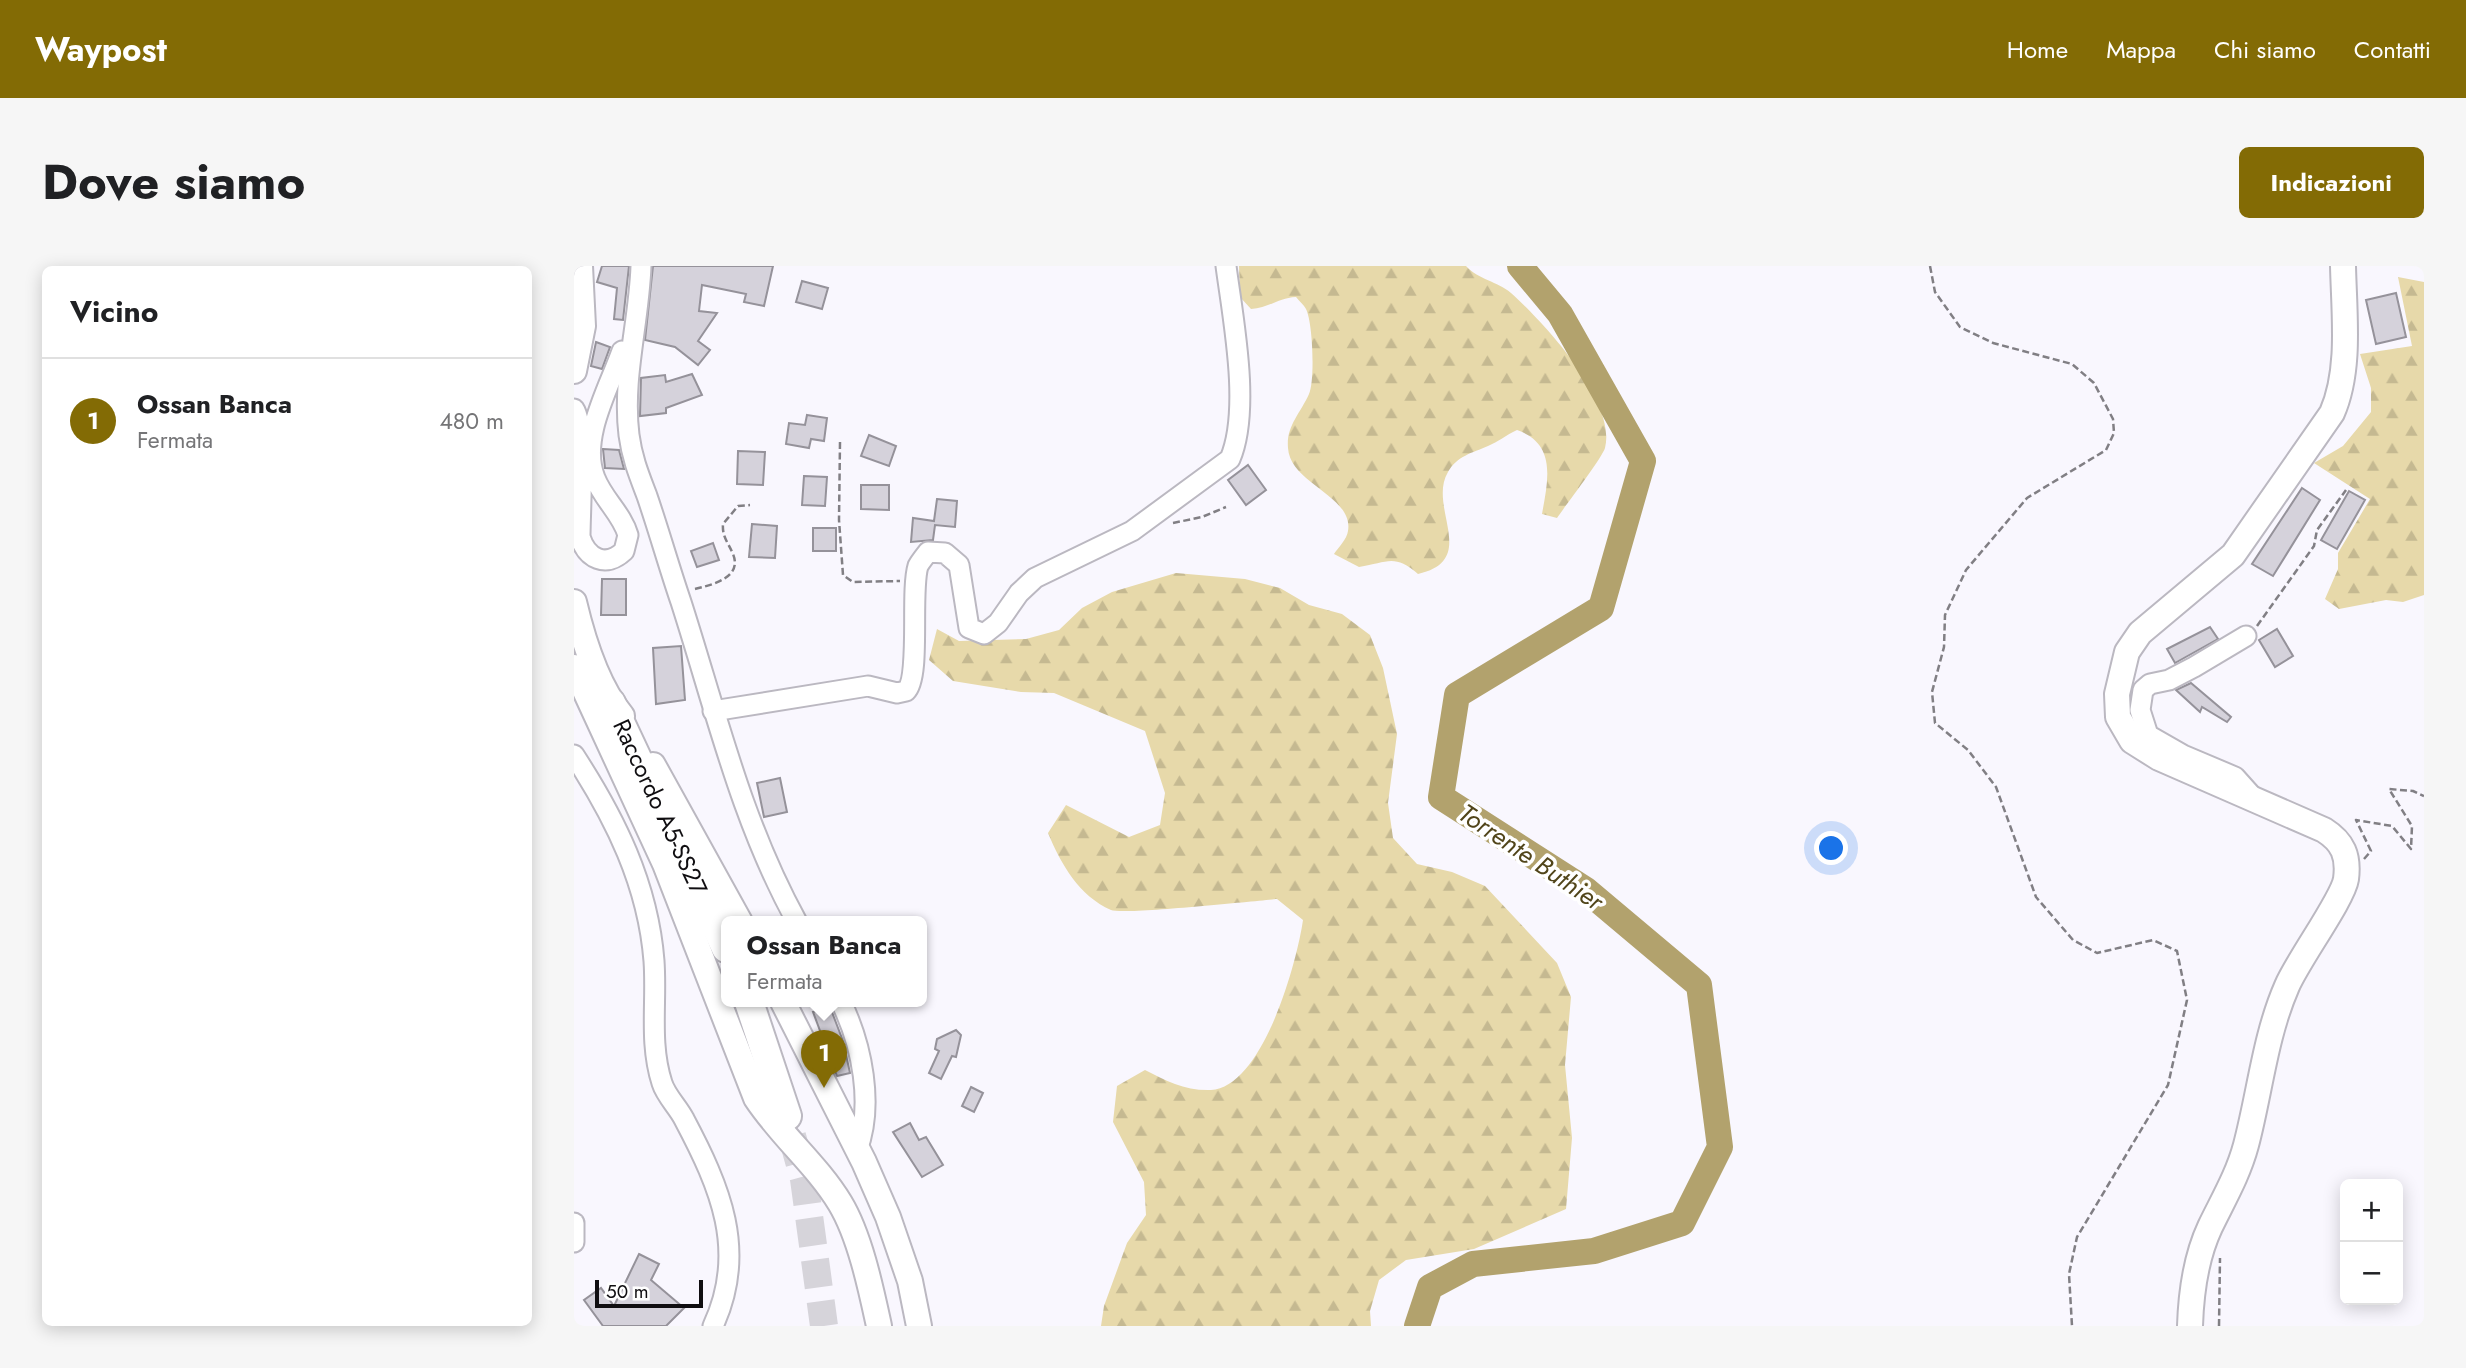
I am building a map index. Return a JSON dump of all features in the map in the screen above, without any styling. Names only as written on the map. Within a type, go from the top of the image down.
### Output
[{"type":"highway","name":"Raccordo A5-SS27","points":[[611,703],[721,937]]},
{"type":"highway","points":[[751,1007],[787,1116]]},
{"type":"main road","points":[[574,371],[583,326],[580,266]]},
{"type":"main road","points":[[2190,1326],[2194,1281],[2209,1229],[2234,1183],[2242,1158],[2274,1017],[2289,982],[2346,882],[2347,859],[2336,837],[2159,758],[2132,741],[2118,718],[2120,673],[2127,652],[2140,633],[2233,555],[2332,413],[2339,396],[2342,377],[2343,266]]},
{"type":"main road","points":[[574,602],[583,633],[611,703],[635,735],[737,916]]},
{"type":"main road","points":[[574,667],[579,691],[665,864],[756,1098],[776,1128],[828,1186],[841,1205],[859,1253],[879,1326]]},
{"type":"main road","points":[[786,1007],[888,1217],[910,1281],[919,1326]]},
{"type":"street","points":[[642,266],[636,330],[627,382],[632,457],[678,593],[713,711],[768,869],[794,916]]},
{"type":"street","points":[[713,711],[868,686],[897,694],[906,691],[914,679],[919,566],[928,552],[945,553],[959,565],[969,628],[984,634],[998,623],[1035,578],[1132,531],[1230,459],[1237,443],[1237,344],[1226,266]]},
{"type":"street","points":[[574,409],[581,441],[580,537],[583,548],[590,555],[598,560],[609,560],[624,551],[628,535],[595,479],[590,461],[591,441],[622,352],[636,330]]},
{"type":"street","points":[[2246,636],[2169,680],[2150,684],[2143,690],[2140,710],[2148,735],[2183,755],[2235,777],[2256,801]]},
{"type":"street","points":[[574,755],[602,798],[627,848],[643,899],[654,961],[654,1036],[662,1085],[716,1180],[727,1222],[730,1263],[724,1296],[713,1326]]},
{"type":"street","points":[[843,1007],[849,1019],[865,1099],[864,1130],[857,1150]]},
{"type":"street","points":[[574,1223],[574,1242]]},
{"type":"path","points":[[1930,266],[1935,292],[1959,327],[1993,343],[2072,364],[2094,383],[2113,419],[2114,433],[2106,450],[2027,498],[1966,570],[1945,615],[1944,647],[1932,692],[1934,723],[1968,750],[1996,787],[2036,897],[2050,915],[2073,940],[2097,953],[2153,940],[2177,951],[2182,968],[2187,1000],[2168,1085],[2077,1237],[2069,1274],[2072,1326]]},
{"type":"path","points":[[840,442],[839,520],[842,575],[853,582],[917,581]]},
{"type":"path","points":[[2246,636],[2263,621],[2285,583],[2314,546],[2317,530],[2346,490]]},
{"type":"path","points":[[678,593],[723,581],[733,571],[735,556],[722,535],[723,524],[738,506],[750,505]]},
{"type":"path","points":[[1167,524],[1202,517],[1226,507]]},
{"type":"path","points":[[2346,882],[2371,851],[2356,820],[2392,826],[2411,849],[2413,826],[2389,789],[2413,791],[2424,796]]},
{"type":"path","points":[[2209,1229],[2223,1264],[2219,1326]]},
{"type":"green space","points":[[1239,266],[1466,266],[1511,293],[1558,342],[1589,386],[1600,408],[1606,429],[1605,448],[1557,518],[1542,514],[1547,476],[1544,454],[1539,444],[1530,436],[1517,430],[1460,459],[1448,472],[1443,486],[1443,501],[1449,545],[1446,557],[1436,567],[1418,574],[1403,563],[1390,561],[1359,567],[1334,554],[1348,531],[1347,519],[1332,499],[1299,471],[1291,460],[1288,448],[1291,427],[1311,387],[1312,339],[1306,309],[1296,297],[1251,309],[1240,297]]},
{"type":"green space","points":[[2398,277],[2424,282],[2424,595],[2403,602],[2386,600],[2339,609],[2325,599],[2338,569],[2338,553],[2370,499],[2314,463],[2343,446],[2371,412],[2371,388],[2360,354],[2412,346]]},
{"type":"green space","points":[[1176,573],[1245,579],[1280,588],[1309,605],[1342,614],[1370,635],[1383,668],[1397,734],[1388,803],[1393,838],[1417,864],[1452,872],[1485,886],[1557,963],[1571,997],[1565,1065],[1572,1138],[1566,1209],[1474,1249],[1406,1260],[1379,1280],[1370,1311],[1371,1326],[1101,1326],[1104,1306],[1127,1243],[1146,1215],[1144,1182],[1113,1122],[1117,1086],[1145,1070],[1193,1089],[1211,1090],[1230,1084],[1246,1068],[1274,1020],[1293,964],[1303,920],[1277,899],[1139,911],[1111,910],[1100,904],[1072,878],[1048,833],[1066,805],[1129,837],[1160,825],[1165,793],[1145,731],[1054,693],[1021,692],[953,681],[929,660],[937,629],[959,641],[1026,639],[1059,630],[1082,608],[1112,592]]},
{"type":"building","points":[[602,266],[629,266],[623,320],[614,319],[617,288],[597,282]]},
{"type":"building","points":[[653,266],[773,266],[764,306],[744,302],[746,294],[702,285],[699,311],[717,313],[698,341],[710,350],[698,365],[675,347],[645,340]]},
{"type":"building","points":[[802,281],[828,288],[822,309],[796,302]]},
{"type":"building","points":[[2396,293],[2406,337],[2376,344],[2366,300]]},
{"type":"building","points":[[596,342],[610,347],[602,369],[591,366]]},
{"type":"building","points":[[692,374],[702,395],[666,408],[666,413],[640,416],[641,378],[665,375],[666,382]]},
{"type":"building","points":[[807,415],[827,418],[824,441],[811,439],[809,448],[786,444],[789,423],[805,425]]},
{"type":"building","points":[[869,435],[896,446],[889,466],[861,456]]},
{"type":"building","points":[[603,449],[619,450],[624,469],[605,468]]},
{"type":"building","points":[[738,451],[765,452],[763,485],[737,484]]},
{"type":"building","points":[[1248,465],[1266,490],[1246,505],[1228,480]]},
{"type":"building","points":[[804,476],[827,477],[825,506],[802,505]]},
{"type":"building","points":[[861,485],[889,485],[889,510],[861,509]]},
{"type":"building","points":[[2302,488],[2320,500],[2273,576],[2252,564]]},
{"type":"building","points":[[2349,491],[2365,500],[2337,549],[2321,540]]},
{"type":"building","points":[[937,499],[957,501],[955,527],[935,525],[933,540],[911,542],[913,518],[934,521]]},
{"type":"building","points":[[752,524],[777,526],[775,558],[749,557]]},
{"type":"building","points":[[813,528],[836,528],[836,551],[813,551]]},
{"type":"building","points":[[713,543],[719,560],[697,567],[691,551]]},
{"type":"building","points":[[602,579],[626,579],[626,615],[601,615]]},
{"type":"building","points":[[2210,627],[2218,639],[2175,663],[2167,649]]},
{"type":"building","points":[[2277,629],[2293,656],[2275,667],[2259,640]]},
{"type":"building","points":[[681,646],[685,700],[656,704],[653,648]]},
{"type":"building","points":[[2191,683],[2231,717],[2227,722],[2202,707],[2200,712],[2176,690]]},
{"type":"building","points":[[780,778],[787,812],[764,817],[757,783]]},
{"type":"building","points":[[830,1007],[843,1041],[850,1073],[837,1076],[813,1012]]},
{"type":"building","points":[[956,1030],[961,1035],[956,1057],[952,1056],[941,1079],[929,1073],[939,1051],[935,1049],[937,1039]]},
{"type":"building","points":[[971,1087],[983,1093],[974,1112],[962,1106]]},
{"type":"building","points":[[910,1123],[919,1140],[926,1137],[943,1165],[922,1177],[893,1132]]},
{"type":"building","points":[[639,1254],[659,1264],[651,1280],[684,1308],[666,1326],[603,1326],[584,1300],[601,1288],[614,1306]]},
{"type":"waterway","name":"Torrente Buthier","points":[[1417,1326],[1430,1287],[1473,1264],[1594,1251],[1682,1223],[1720,1147],[1699,985],[1586,890],[1441,797],[1457,695],[1601,608],[1643,461],[1560,314],[1520,266]]},
{"type":"tunnel","points":[[792,1136],[804,1179],[824,1326]]},
{"type":"place","name":"Ossan Banca","points":[[824,1088]]}]
